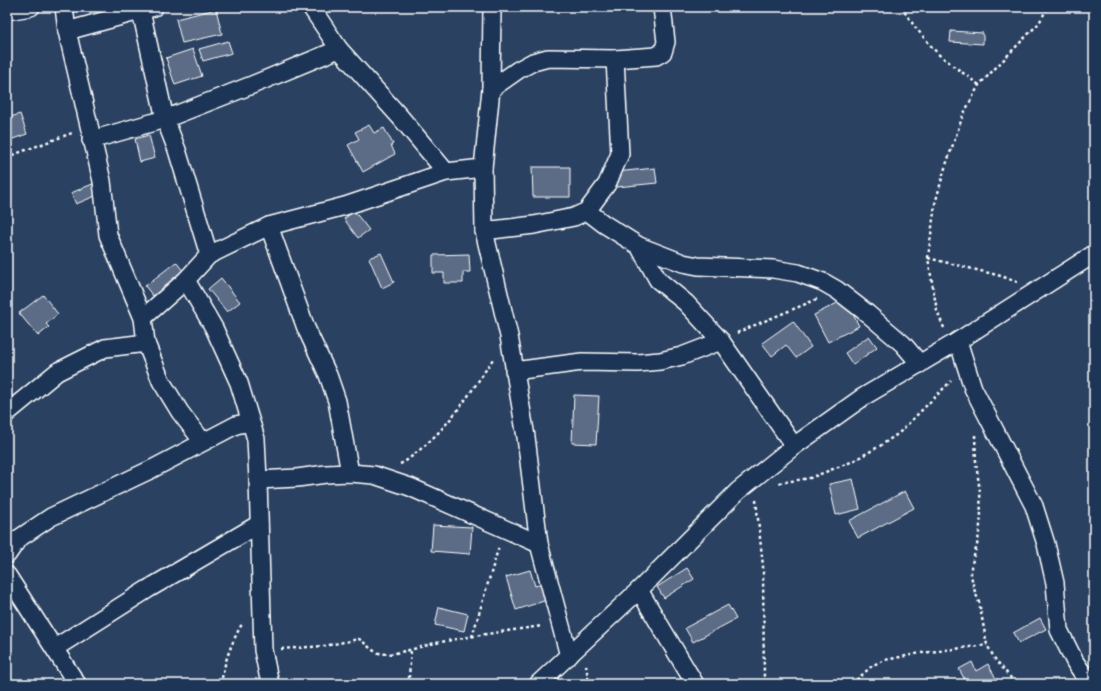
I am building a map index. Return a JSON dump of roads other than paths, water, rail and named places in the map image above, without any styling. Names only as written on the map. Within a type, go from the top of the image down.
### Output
[{"type":"street","points":[[7,11],[31,7]]},
{"type":"street","points":[[64,7],[67,31],[102,181],[108,235],[143,318],[146,343],[161,381],[180,412],[203,442]]},
{"type":"street","points":[[311,7],[339,49],[446,172]]},
{"type":"street","points":[[492,7],[491,89],[483,168],[484,231],[509,336],[526,436],[539,544],[569,656]]},
{"type":"street","points":[[491,89],[523,67],[533,62],[548,58],[615,59],[656,56],[663,52],[666,42],[662,7]]},
{"type":"street","points":[[67,31],[147,9],[165,119],[177,150],[209,255]]},
{"type":"street","points":[[90,134],[165,119],[339,49]]},
{"type":"street","points":[[484,231],[534,225],[574,217],[587,211],[607,184],[620,154],[615,59]]},
{"type":"street","points":[[143,318],[186,280],[209,255],[269,226],[345,206],[446,172],[483,168]]},
{"type":"street","points":[[587,211],[604,224],[639,246],[684,263],[698,266],[773,269],[798,273],[823,282],[837,290],[868,314],[903,344],[920,364]]},
{"type":"street","points":[[269,226],[306,328],[328,375],[337,401],[350,474]]},
{"type":"street","points":[[639,246],[658,280],[686,303],[721,341],[794,446]]},
{"type":"street","points":[[538,684],[639,590],[738,491],[794,446],[863,397],[955,343],[1094,254]]},
{"type":"street","points":[[186,280],[214,328],[239,383],[256,439],[263,650],[270,684]]},
{"type":"street","points":[[514,371],[582,362],[638,363],[660,361],[682,356],[721,341]]},
{"type":"street","points":[[7,413],[57,372],[105,348],[146,343]]},
{"type":"street","points":[[955,343],[974,388],[1034,506],[1046,544],[1055,583],[1059,630],[1075,662],[1090,684]]},
{"type":"street","points":[[7,555],[12,534],[152,469],[236,425],[245,423],[252,426]]},
{"type":"street","points":[[258,480],[350,474],[374,475],[410,487],[539,544]]},
{"type":"street","points":[[55,648],[148,589],[259,524]]},
{"type":"street","points":[[7,575],[77,684]]},
{"type":"street","points":[[639,590],[695,684]]}]
